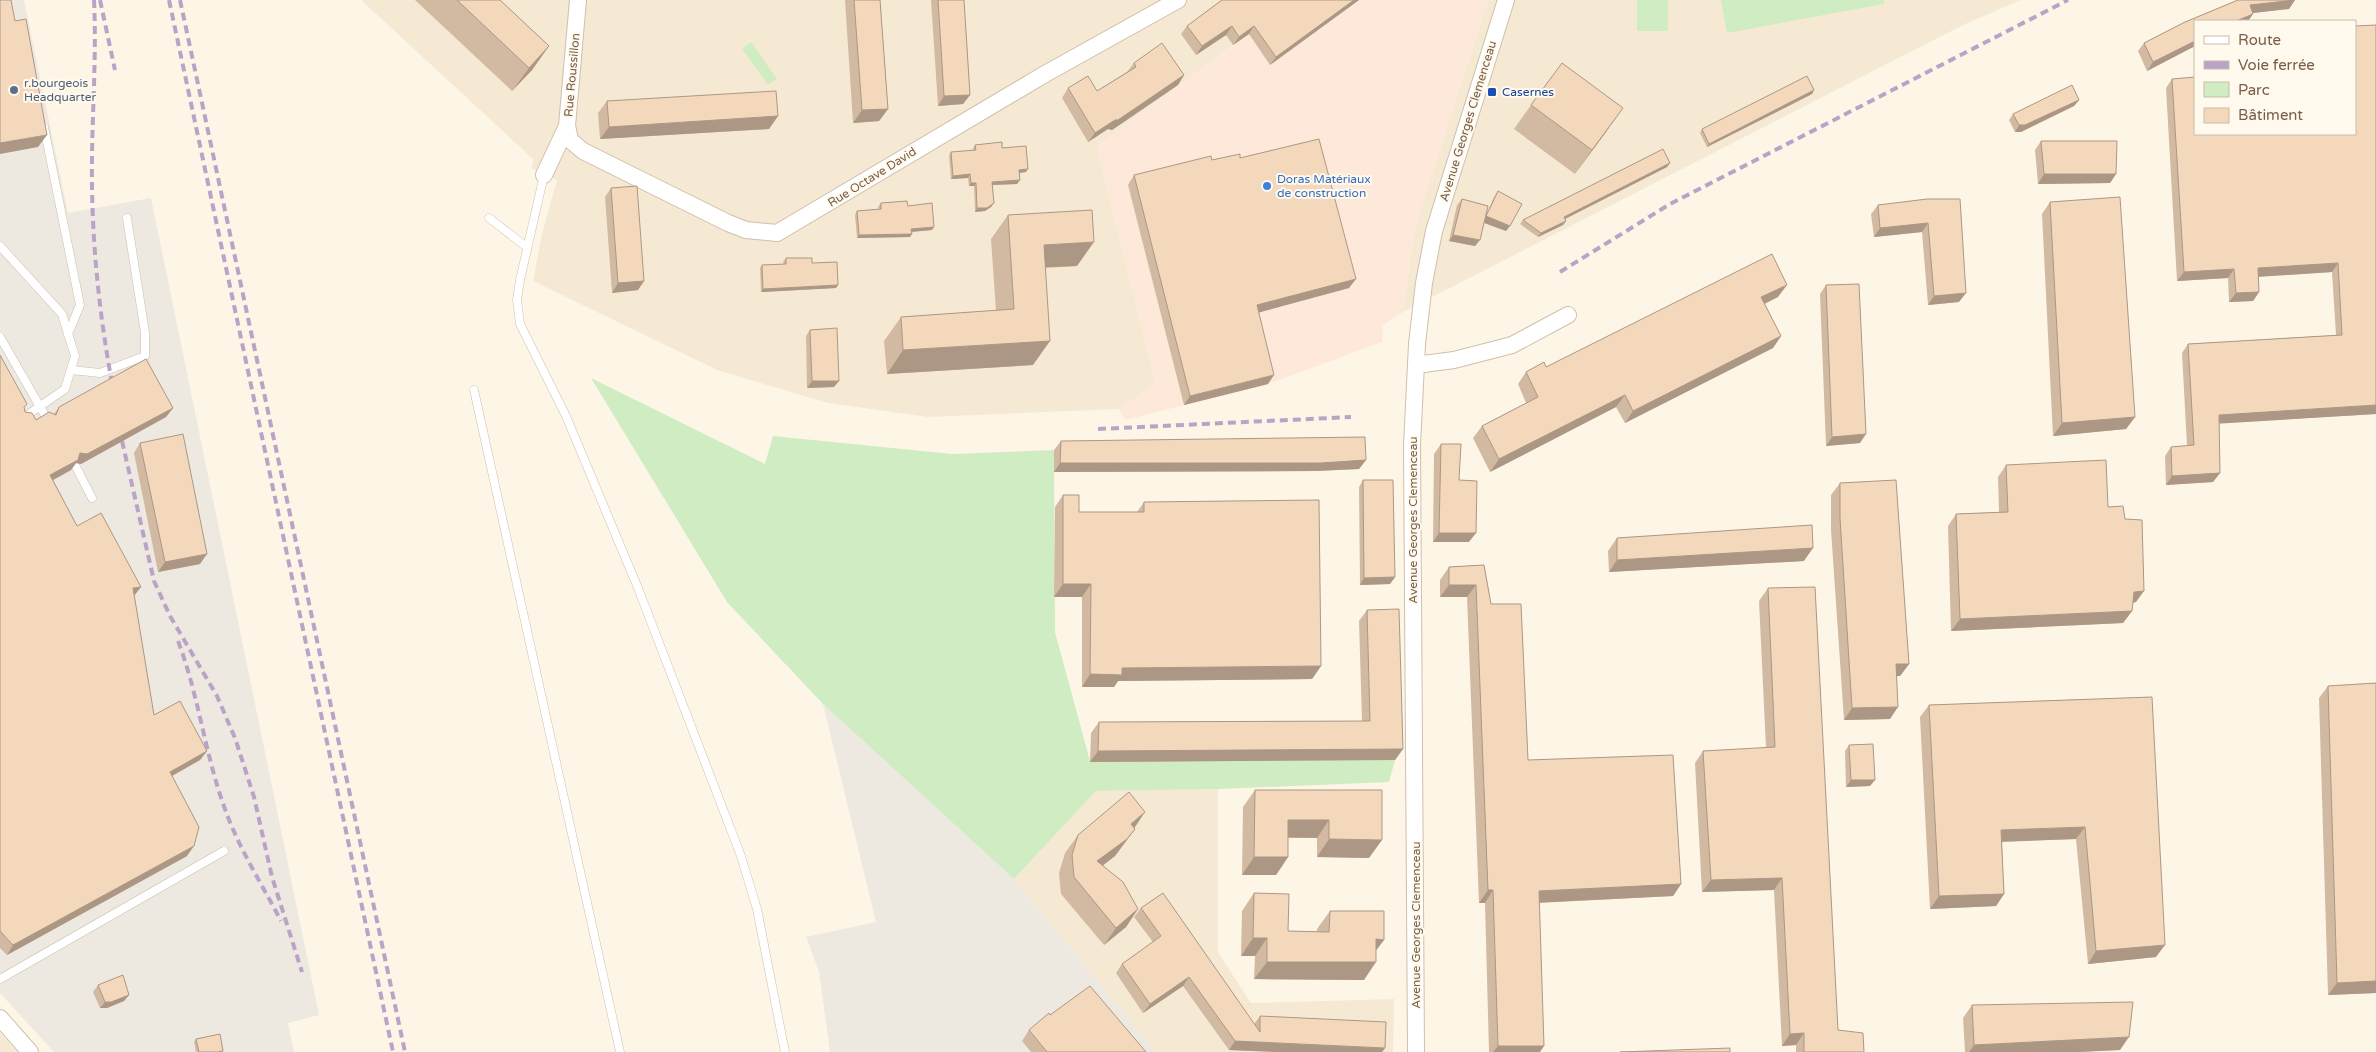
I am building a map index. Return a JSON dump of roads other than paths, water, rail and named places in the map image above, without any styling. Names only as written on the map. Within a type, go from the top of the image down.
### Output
[{"type":"street","name":"Rue Roussillon","points":[[544,175],[568,126],[578,0]]},
{"type":"street","name":"Rue Octave David","points":[[568,126],[570,140],[583,151],[728,223],[746,230],[777,233],[1045,74],[1178,0]]},
{"type":"street","name":"Avenue Georges Clemenceau","points":[[1416,1052],[1412,445],[1416,365],[1424,283],[1434,231],[1506,0]]},
{"type":"street","points":[[1416,365],[1454,360],[1512,345],[1568,315]]},
{"type":"street","points":[[0,1018],[30,1052]]},
{"type":"lane","points":[[42,118],[80,305],[68,334]]},
{"type":"lane","points":[[544,175],[524,245],[517,300],[520,324],[566,416],[626,560],[741,856],[757,910],[785,1052]]},
{"type":"lane","points":[[520,280],[544,175]]},
{"type":"lane","points":[[71,370],[100,372],[145,356],[145,333],[127,218]]},
{"type":"lane","points":[[488,218],[524,245]]},
{"type":"lane","points":[[0,246],[62,314],[75,356],[65,389],[23,418]]},
{"type":"lane","points":[[0,337],[47,419]]},
{"type":"lane","points":[[474,390],[620,1052]]},
{"type":"lane","points":[[76,467],[92,498]]},
{"type":"lane","points":[[0,979],[224,851]]},
{"type":"railway","points":[[94,0],[95,47],[92,163],[94,236],[98,285],[112,383]]},
{"type":"railway","points":[[100,0],[115,70]]},
{"type":"railway","points":[[169,0],[393,1052]]},
{"type":"railway","points":[[180,0],[405,1052]]},
{"type":"railway","points":[[1560,272],[1670,204],[2068,0]]},
{"type":"railway","points":[[1098,429],[1351,417]]},
{"type":"railway","points":[[122,441],[154,581],[170,616],[217,696],[235,738],[254,797],[272,877],[302,972]]},
{"type":"railway","points":[[178,641],[225,809],[244,852],[281,921]]},
{"type":"place","name":"r.bourgeois Headquarter","points":[[14,90]]},
{"type":"place","name":"Casernes","points":[[1492,92]]},
{"type":"place","name":"Doras Matériaux de construction","points":[[1267,186]]}]
